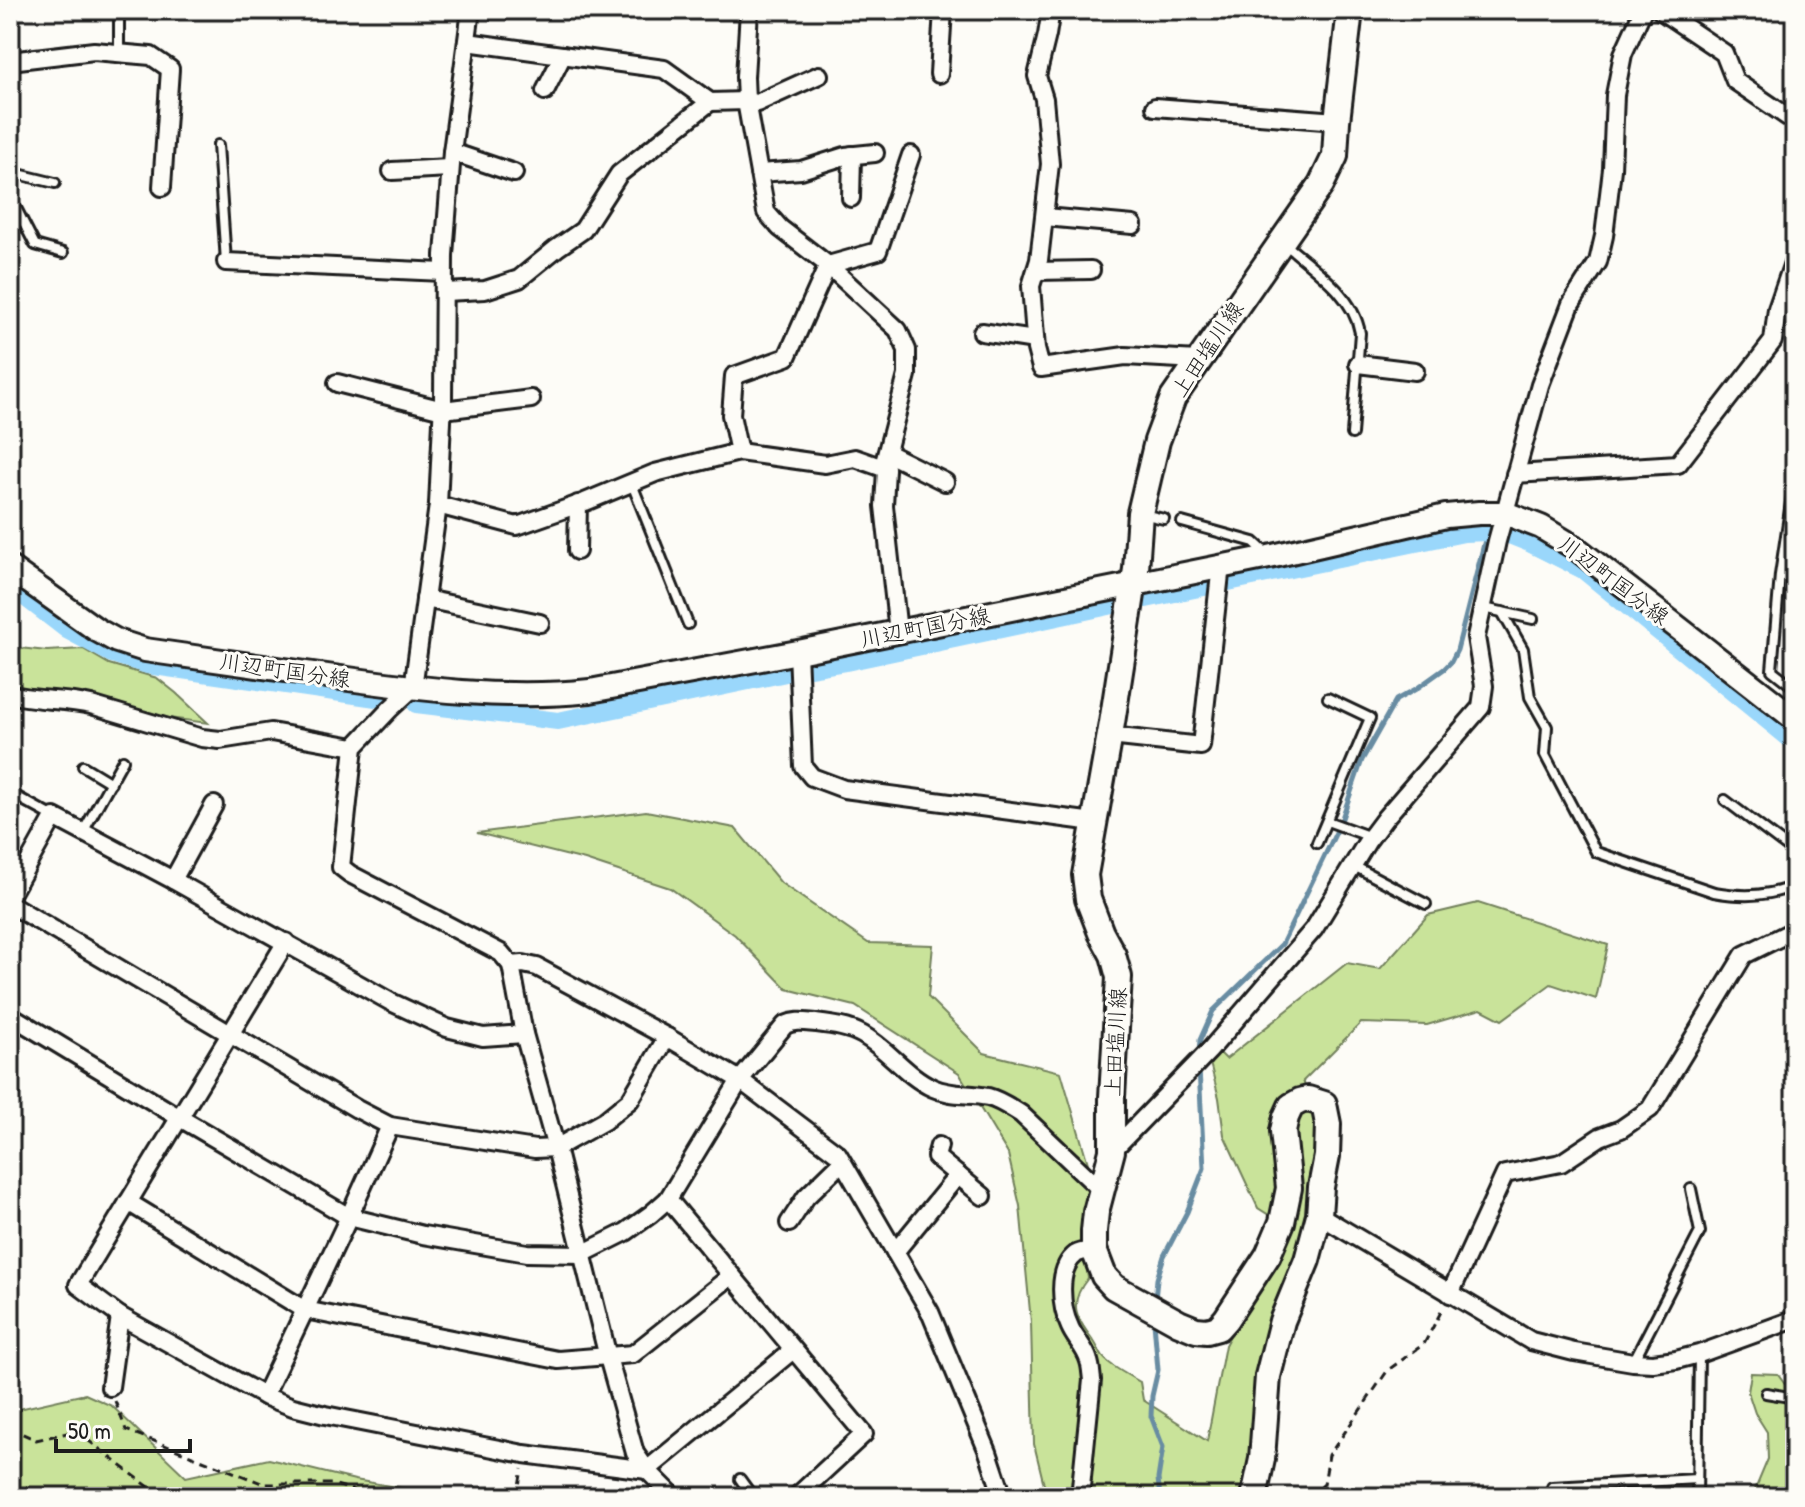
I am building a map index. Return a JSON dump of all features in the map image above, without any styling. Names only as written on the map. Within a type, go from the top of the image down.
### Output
[{"type":"main road","name":"上田塩川線","points":[[1094,1250],[1096,1212],[1112,1151],[1119,977],[1113,955],[1088,899],[1085,875],[1136,569],[1140,513],[1157,441],[1173,398],[1321,185],[1335,156],[1350,10]]},
{"type":"main road","points":[[1094,1250],[1104,1276],[1114,1287],[1196,1330],[1218,1328],[1268,1255],[1282,1222],[1289,1188],[1283,1131],[1291,1106],[1308,1099],[1324,1104],[1328,1124],[1327,1156],[1319,1215],[1307,1260],[1282,1321],[1268,1376],[1262,1459],[1254,1497]]},
{"type":"street","points":[[471,10],[451,160],[443,272],[443,410],[438,505],[413,688],[354,747],[341,867],[501,953],[511,965],[524,1034],[635,1453],[674,1497]]},
{"type":"street","points":[[749,10],[746,101],[766,212],[780,228],[828,265],[898,330],[907,350],[907,375],[887,461],[884,506],[898,632]]},
{"type":"street","points":[[939,74],[943,10]]},
{"type":"street","points":[[1051,10],[1037,76],[1044,99],[1050,164],[1039,260],[1031,286],[1036,349],[1041,368],[1125,356],[1198,360]]},
{"type":"street","points":[[1112,1151],[1209,1051],[1314,929],[1385,818],[1481,707],[1484,686],[1476,637],[1501,527],[1540,385],[1571,304],[1598,262],[1612,169],[1615,95],[1623,54],[1643,10]]},
{"type":"street","points":[[1660,10],[1724,53],[1735,81],[1795,122]]},
{"type":"street","points":[[467,42],[664,69],[710,102]]},
{"type":"street","points":[[10,61],[94,51],[151,56],[170,69],[162,187]]},
{"type":"street","points":[[545,91],[563,55]]},
{"type":"street","points":[[444,292],[485,290],[519,279],[583,230],[619,174],[710,102],[757,103],[819,75]]},
{"type":"street","points":[[1155,107],[1337,121]]},
{"type":"street","points":[[759,173],[801,170],[852,155],[875,153]]},
{"type":"street","points":[[851,198],[852,155]]},
{"type":"street","points":[[828,265],[878,251],[911,155]]},
{"type":"street","points":[[392,171],[451,160],[514,173]]},
{"type":"street","points":[[1045,217],[1133,225]]},
{"type":"street","points":[[1515,474],[1678,464],[1773,341],[1777,309],[1795,257]]},
{"type":"street","points":[[226,262],[443,272]]},
{"type":"street","points":[[739,452],[731,415],[734,376],[787,357],[828,265]]},
{"type":"street","points":[[1036,271],[1091,270]]},
{"type":"street","points":[[982,332],[1035,340]]},
{"type":"street","points":[[1358,364],[1415,371]]},
{"type":"street","points":[[337,383],[443,410],[531,399]]},
{"type":"street","points":[[438,505],[517,526],[655,473],[739,452],[825,464],[855,458],[887,461],[945,482]]},
{"type":"street","points":[[577,551],[578,504]]},
{"type":"street","name":"川辺町国分線","points":[[15,584],[117,641],[145,650],[413,688],[554,695],[798,652],[1269,557],[1446,516],[1479,513],[1501,527],[1541,527],[1576,548],[1795,719]]},
{"type":"street","points":[[1110,736],[1201,746],[1221,565]]},
{"type":"street","points":[[425,599],[540,623]]},
{"type":"street","points":[[798,652],[803,766],[812,777],[844,789],[1094,822]]},
{"type":"street","points":[[10,694],[91,705],[202,738],[220,740],[271,732],[354,747]]},
{"type":"street","points":[[173,880],[214,805]]},
{"type":"street","points":[[10,896],[54,817],[391,1002],[447,1028],[483,1037],[524,1034]]},
{"type":"street","points":[[10,904],[390,1126],[535,1149],[556,1148],[604,1121],[630,1100],[667,1037]]},
{"type":"street","points":[[1450,1294],[1505,1174],[1561,1163],[1650,1109],[1744,955],[1795,930]]},
{"type":"street","points":[[286,942],[78,1285],[120,1316],[264,1396],[293,1407],[524,1454],[647,1470],[793,1350]]},
{"type":"street","points":[[511,965],[537,967],[667,1037],[740,1080],[838,1154],[930,1312],[988,1452],[1003,1497]]},
{"type":"street","points":[[10,1015],[349,1217],[423,1235],[527,1253],[582,1254],[626,1232],[651,1214],[668,1199],[740,1080],[785,1025],[795,1021],[837,1026],[861,1034],[932,1088],[989,1097],[1021,1114],[1101,1190]]},
{"type":"street","points":[[264,1396],[390,1126]]},
{"type":"street","points":[[939,1146],[936,1157],[983,1196]]},
{"type":"street","points":[[789,1223],[806,1197],[842,1162]]},
{"type":"street","points":[[895,1252],[958,1175]]},
{"type":"street","points":[[668,1199],[864,1434],[796,1497]]},
{"type":"street","points":[[128,1202],[305,1310],[558,1360],[633,1354],[731,1276]]},
{"type":"street","points":[[1319,1215],[1531,1341],[1574,1352],[1633,1362],[1676,1360],[1795,1319]]},
{"type":"street","points":[[1080,1497],[1092,1380],[1090,1362],[1071,1329],[1061,1295],[1062,1282],[1071,1258],[1079,1252],[1094,1250]]},
{"type":"street","points":[[110,1387],[120,1316]]},
{"type":"lane","points":[[119,10],[119,54]]},
{"type":"lane","points":[[1306,10],[1336,13],[1343,10]]},
{"type":"lane","points":[[218,145],[226,262]]},
{"type":"lane","points":[[10,172],[55,183]]},
{"type":"lane","points":[[10,205],[16,208],[35,245],[63,253]]},
{"type":"lane","points":[[1281,241],[1319,272],[1358,319],[1360,333],[1352,434]]},
{"type":"lane","points":[[1795,476],[1780,575],[1772,670],[1795,688]]},
{"type":"lane","points":[[632,484],[688,624]]},
{"type":"lane","points":[[1140,513],[1164,519]]},
{"type":"lane","points":[[1182,522],[1254,542],[1269,557]]},
{"type":"lane","points":[[1484,608],[1533,619]]},
{"type":"lane","points":[[1502,612],[1523,649],[1530,697],[1547,727],[1545,755],[1596,852],[1714,892],[1734,895],[1780,892],[1795,885]]},
{"type":"lane","points":[[1317,843],[1370,718],[1328,698]]},
{"type":"lane","points":[[83,832],[123,760]]},
{"type":"lane","points":[[83,766],[111,783]]},
{"type":"lane","points":[[10,793],[54,817]]},
{"type":"lane","points":[[1725,800],[1795,853]]},
{"type":"lane","points":[[1327,821],[1371,837]]},
{"type":"lane","points":[[1354,866],[1426,904]]},
{"type":"lane","points":[[1633,1362],[1700,1232],[1691,1189]]},
{"type":"lane","points":[[1697,1497],[1699,1354]]},
{"type":"lane","points":[[1766,1393],[1795,1398]]},
{"type":"lane","points":[[740,1479],[753,1497]]},
{"type":"lane","points":[[1552,1497],[1552,1487],[1697,1479]]},
{"type":"path","points":[[1311,1497],[1324,1484],[1329,1455],[1388,1370],[1424,1344],[1450,1294]]},
{"type":"path","points":[[110,1387],[126,1430],[264,1484],[333,1484],[375,1497]]},
{"type":"path","points":[[10,1428],[36,1440],[76,1431],[162,1497]]},
{"type":"path","points":[[517,1497],[524,1454]]},
{"type":"green space","points":[[10,647],[47,651],[83,649],[109,664],[157,678],[208,723],[152,716],[95,697],[10,685]]},
{"type":"green space","points":[[646,811],[735,828],[781,883],[868,943],[933,945],[928,997],[984,1053],[1061,1072],[1092,1177],[1085,1258],[1088,1278],[1078,1295],[1078,1317],[1106,1361],[1140,1382],[1143,1400],[1207,1441],[1225,1345],[1288,1227],[1258,1208],[1224,1135],[1209,1059],[1218,1051],[1226,1059],[1347,963],[1380,969],[1428,915],[1478,903],[1608,945],[1596,999],[1551,984],[1502,1020],[1481,1009],[1427,1025],[1361,1023],[1303,1081],[1320,1123],[1320,1153],[1247,1497],[1047,1497],[1034,1444],[1031,1322],[1020,1206],[1008,1154],[959,1073],[855,1006],[787,989],[735,935],[670,888],[585,860],[477,833]]},
{"type":"green space","points":[[1751,1373],[1778,1374],[1790,1390],[1795,1391],[1795,1497],[1752,1497],[1768,1459],[1767,1432],[1755,1413],[1748,1392]]},
{"type":"green space","points":[[85,1394],[112,1406],[186,1477],[269,1459],[355,1480],[454,1497],[10,1497],[10,1411]]},
{"type":"waterway","points":[[1199,1054],[1200,1040],[1213,1011],[1282,944],[1340,824],[1362,760],[1396,700],[1451,662],[1457,650],[1487,532]]},
{"type":"waterway","points":[[1146,599],[1464,533],[1509,535],[1583,570],[1795,743]]},
{"type":"waterway","points":[[10,586],[67,630],[112,654],[147,665],[383,699]]},
{"type":"waterway","points":[[811,668],[1109,606]]},
{"type":"waterway","points":[[416,704],[558,721],[786,673]]},
{"type":"waterway","points":[[1155,1300],[1164,1256],[1187,1212],[1204,1168],[1199,1068]]},
{"type":"waterway","points":[[1154,1322],[1158,1370],[1151,1416],[1163,1447],[1158,1479],[1160,1497]]}]
